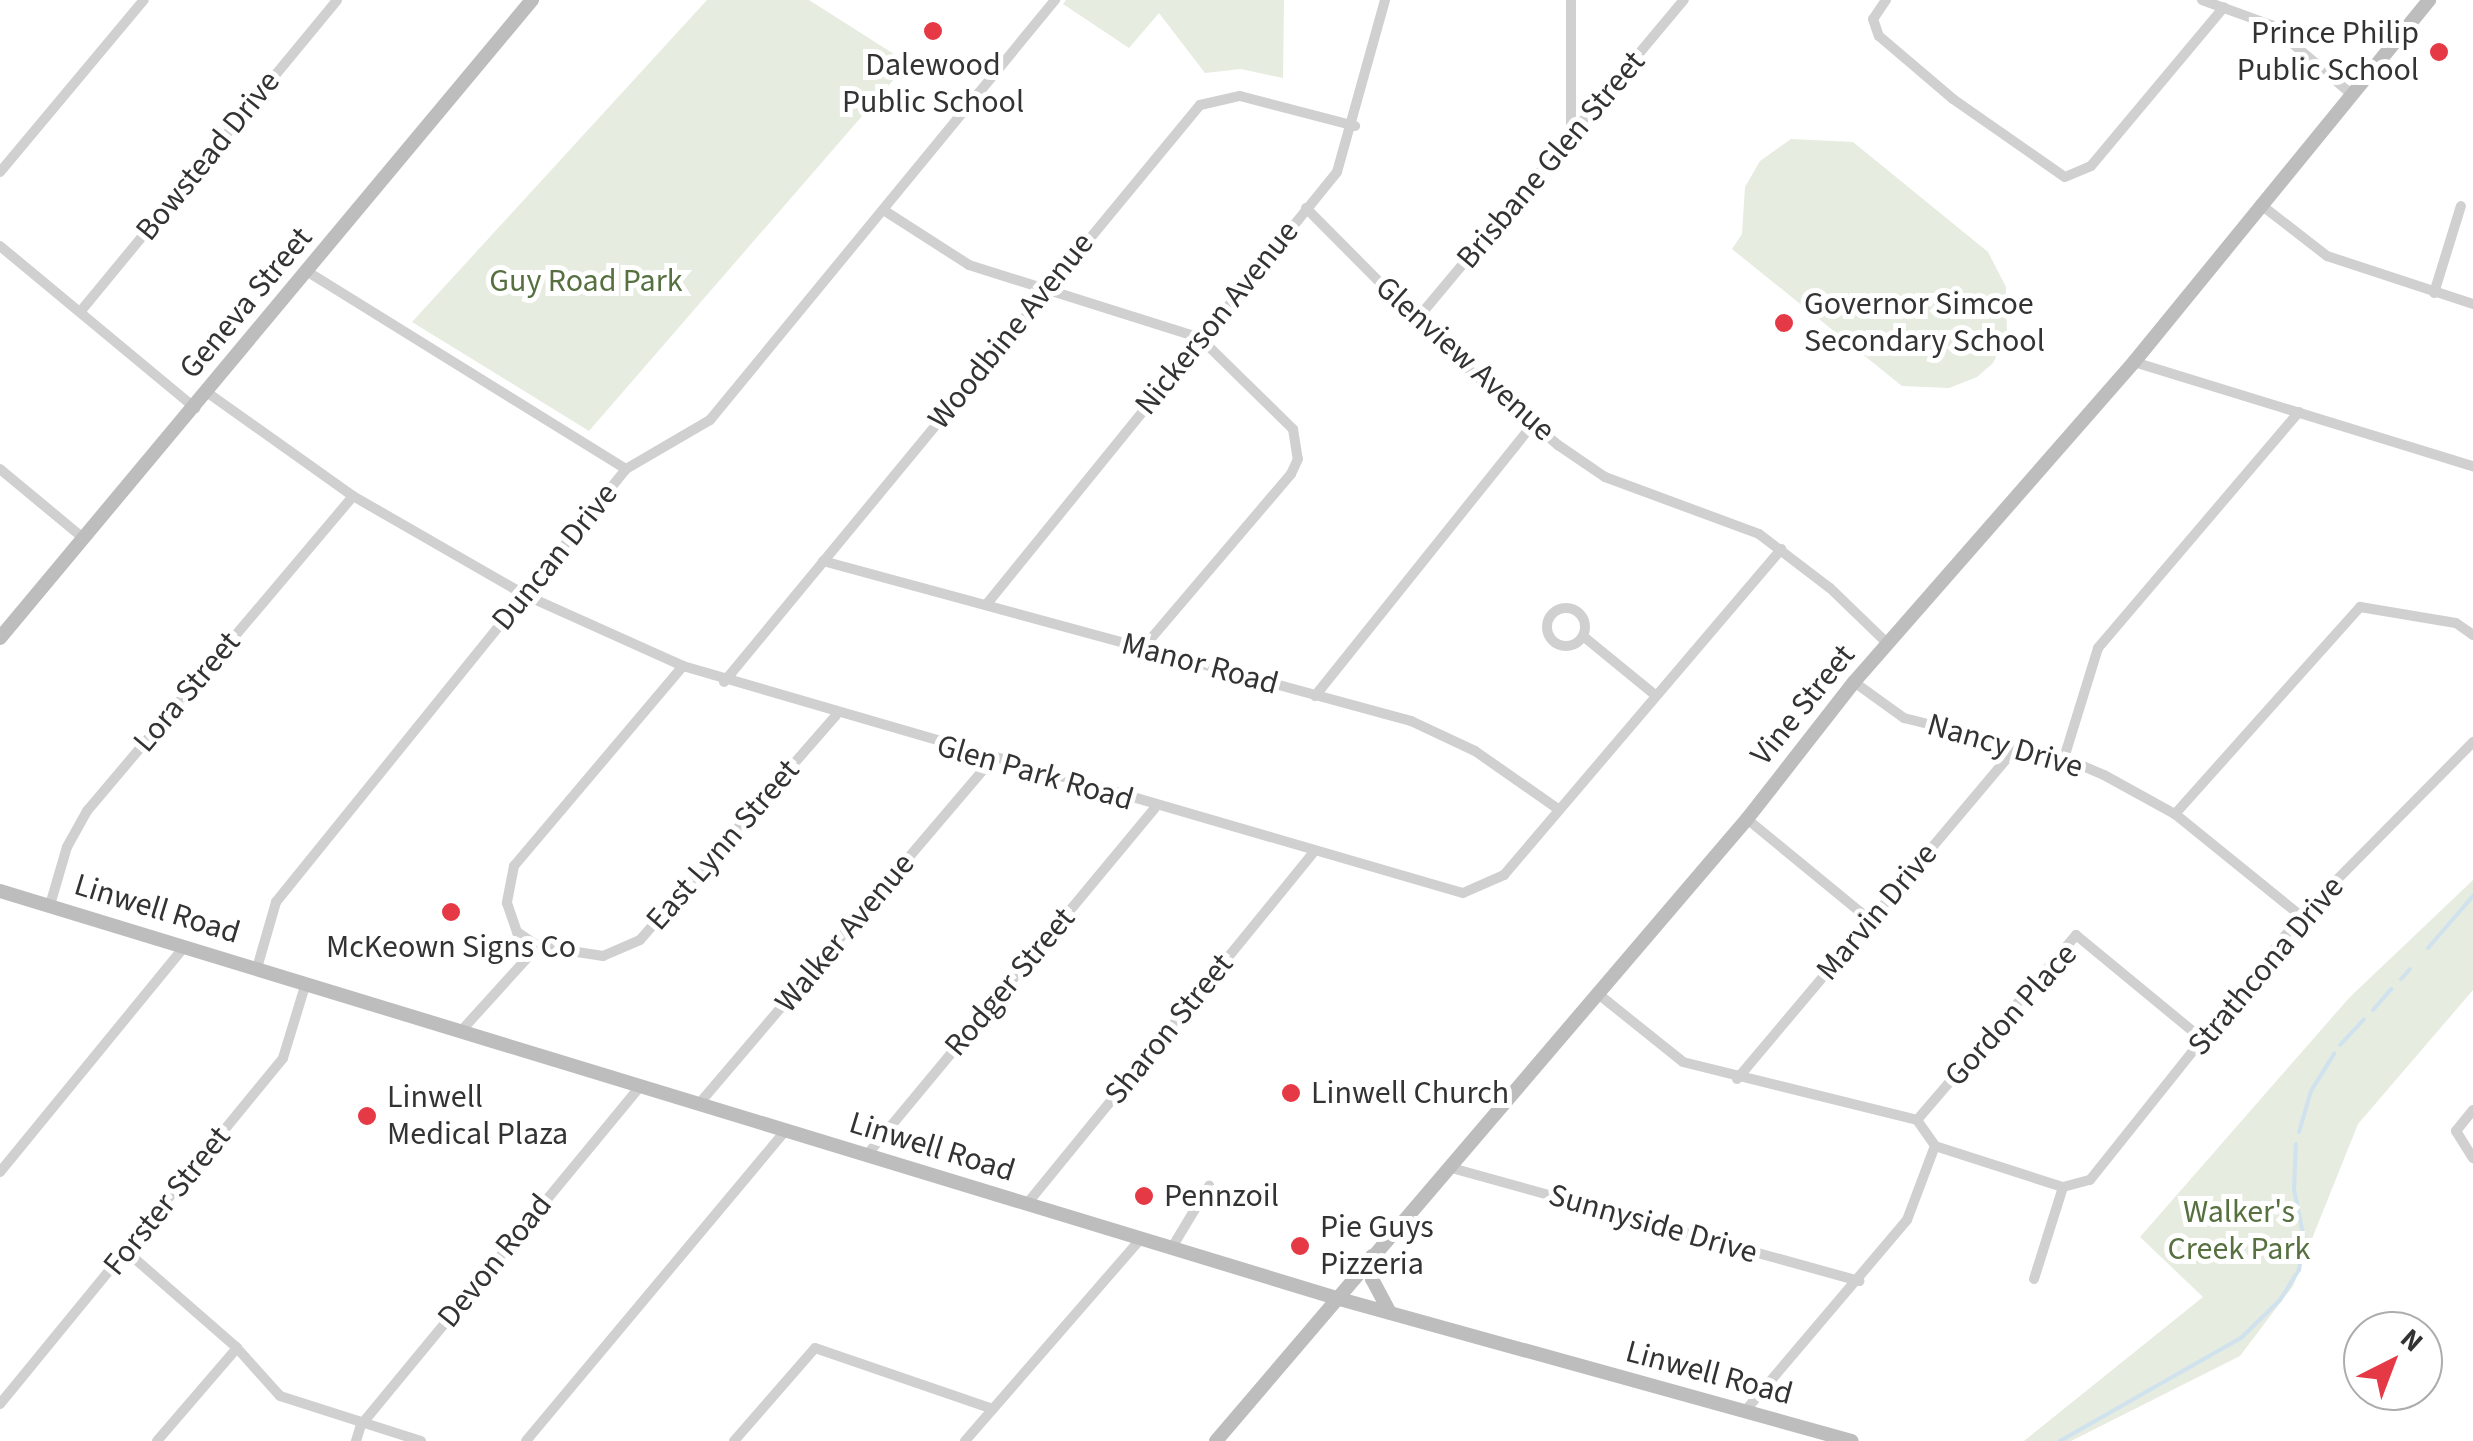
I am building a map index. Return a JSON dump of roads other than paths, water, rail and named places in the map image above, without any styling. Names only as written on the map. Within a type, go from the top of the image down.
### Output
[{"type":"main road","name":"Geneva Street","points":[[0,638],[532,0]]},
{"type":"main road","name":"Vine Street","points":[[1216,1441],[1747,819],[1854,682],[2134,362],[2259,203],[2429,0]]},
{"type":"main road","name":"Linwell Road","points":[[0,891],[1140,1240],[1390,1314],[1852,1441]]},
{"type":"main road","points":[[1372,1256],[1372,1279],[1390,1314]]},
{"type":"street","points":[[0,172],[140,5],[126,0]]},
{"type":"street","name":"Bowstead Drive","points":[[80,312],[337,0]]},
{"type":"street","name":"Duncan Drive","points":[[258,968],[276,902],[626,469],[710,420],[1055,0]]},
{"type":"street","name":"Nickerson Avenue","points":[[986,605],[1337,172],[1354,126],[1384,0]]},
{"type":"street","points":[[1571,136],[1572,0]]},
{"type":"street","name":"Brisbane Glen Street","points":[[1417,319],[1684,0]]},
{"type":"street","points":[[1886,0],[1873,20],[1879,36],[1953,99],[2065,176],[2091,166],[2224,7]]},
{"type":"street","points":[[2202,0],[2271,26],[2350,92]]},
{"type":"street","name":"Woodbine Avenue","points":[[724,682],[1200,105],[1240,96],[1354,126]]},
{"type":"street","points":[[2259,203],[2327,256],[2473,304]]},
{"type":"street","points":[[2434,293],[2461,206]]},
{"type":"street","name":"Glenview Avenue","points":[[1306,208],[1532,426],[1605,477],[1731,519],[1781,550],[1888,644]]},
{"type":"street","points":[[885,211],[970,265],[1048,286],[1200,338],[1283,415],[1293,429],[1298,459],[1143,648]]},
{"type":"street","points":[[0,246],[195,408]]},
{"type":"street","points":[[308,272],[626,469]]},
{"type":"street","points":[[2134,362],[2473,466]]},
{"type":"street","name":"Glen Park Road","points":[[208,393],[353,496],[525,595],[683,666],[724,682],[991,761],[1312,854],[1463,893],[1504,875],[1781,550]]},
{"type":"street","points":[[2064,758],[2098,648],[2298,412]]},
{"type":"street","points":[[1315,696],[1532,426]]},
{"type":"street","points":[[0,470],[82,538]]},
{"type":"street","name":"Lora Street","points":[[50,905],[67,847],[88,811],[353,496]]},
{"type":"street","name":"Manor Road","points":[[823,561],[1438,732],[1558,809]]},
{"type":"street","points":[[2174,814],[2360,607],[2456,623],[2473,635]]},
{"type":"street","points":[[1583,636],[1654,695]]},
{"type":"street","points":[[461,1031],[538,946],[518,932],[507,903],[514,866],[683,666]]},
{"type":"street","name":"Nancy Drive","points":[[1854,682],[1904,718],[2064,758],[2174,814],[2301,916]]},
{"type":"street","name":"East Lynn Street","points":[[538,946],[603,956],[640,940],[836,715]]},
{"type":"street","name":"Strathcona Drive","points":[[2063,1187],[2090,1180],[2301,916],[2473,742]]},
{"type":"street","name":"Marvin Drive","points":[[1737,1079],[2018,746]]},
{"type":"street","name":"Walker Avenue","points":[[698,1105],[991,761]]},
{"type":"street","name":"Rodger Street","points":[[866,1156],[1155,808]]},
{"type":"street","points":[[1747,819],[1870,920]]},
{"type":"street","name":"Sharon Street","points":[[1026,1205],[1312,854]]},
{"type":"street","name":"Gordon Place","points":[[1917,1120],[2076,935],[2202,1039]]},
{"type":"street","points":[[0,1172],[184,946]]},
{"type":"street","name":"Forster Street","points":[[0,1404],[282,1058],[306,984]]},
{"type":"street","points":[[1597,993],[1683,1062],[1737,1079],[1917,1120],[1935,1146],[2063,1187],[2034,1279]]},
{"type":"street","name":"Devon Road","points":[[356,1441],[361,1424],[640,1085]]},
{"type":"street","points":[[2473,1110],[2456,1132],[2473,1158]]},
{"type":"street","points":[[526,1441],[785,1131]]},
{"type":"street","points":[[1746,1411],[1907,1220],[1935,1146]]},
{"type":"street","name":"Sunnyside Drive","points":[[1448,1167],[1858,1281]]},
{"type":"street","points":[[1172,1248],[1209,1186]]},
{"type":"street","points":[[965,1441],[1140,1240]]},
{"type":"street","points":[[126,1251],[237,1348],[280,1396],[421,1441]]},
{"type":"street","points":[[157,1441],[237,1348]]},
{"type":"street","points":[[734,1441],[812,1352],[993,1408]]},
{"type":"waterway","points":[[2428,948],[2473,896]]},
{"type":"waterway","points":[[2401,979],[2410,969]]},
{"type":"waterway","points":[[2373,1010],[2391,989]]},
{"type":"waterway","points":[[2340,1045],[2364,1019]]},
{"type":"waterway","points":[[2299,1132],[2311,1091],[2334,1054]]},
{"type":"waterway","points":[[2060,1441],[2242,1337],[2280,1300],[2299,1270],[2304,1239],[2294,1189],[2296,1144]]},
{"type":"place","name":"Dalewood Public School","points":[[933,31]]},
{"type":"place","name":"Prince Philip Public School","points":[[2439,52]]},
{"type":"place","name":"Governor Simcoe Secondary School","points":[[1784,323]]},
{"type":"place","name":"McKeown Signs Co","points":[[451,912]]},
{"type":"place","name":"Linwell Church","points":[[1291,1093]]},
{"type":"place","name":"Linwell Medical Plaza","points":[[367,1116]]},
{"type":"place","name":"Pennzoil","points":[[1144,1196]]},
{"type":"place","name":"Pie Guys Pizzeria","points":[[1300,1246]]},
{"type":"park label","name":"Guy Road Park","points":[[586,281]]},
{"type":"park label","name":"Walker's Creek Park","points":[[2239,1232]]}]
